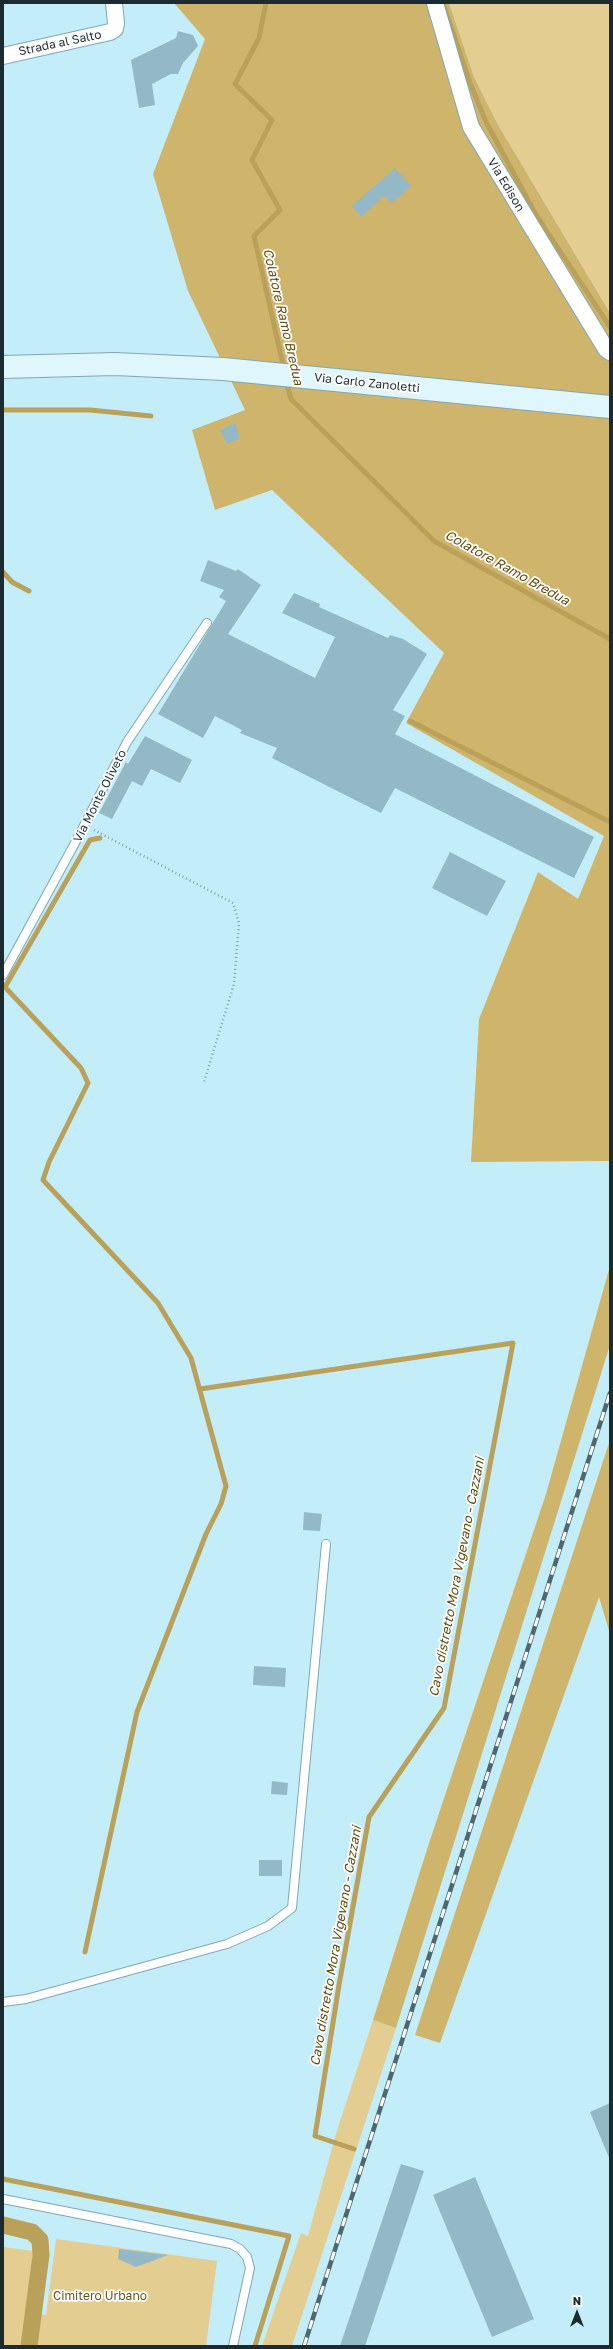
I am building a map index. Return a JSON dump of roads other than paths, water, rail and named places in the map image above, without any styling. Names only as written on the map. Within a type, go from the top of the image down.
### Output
[{"type":"main road","name":"Via Carlo Zanoletti","points":[[3,367],[115,364],[223,369],[610,407]]},
{"type":"street","name":"Strada al Salto","points":[[3,56],[110,32],[115,29],[116,23],[114,3]]},
{"type":"street","name":"Via Edison","points":[[435,3],[471,126],[606,349],[610,352]]},
{"type":"lane","name":"Via Monte Oliveto","points":[[3,975],[127,742],[207,623]]},
{"type":"lane","points":[[3,2002],[26,1999],[227,1944],[268,1926],[292,1908],[326,1544]]},
{"type":"lane","points":[[3,2199],[231,2244],[240,2249],[247,2257],[250,2268],[233,2346]]},
{"type":"waterway","name":"Colatore Ramo Bredua","points":[[266,3],[259,38],[235,84],[272,120],[252,160],[280,210],[254,236],[284,369]]},
{"type":"waterway","points":[[443,3],[470,83],[486,122],[535,213],[610,327]]},
{"type":"waterway","name":"Colatore Ramo Bredua","points":[[286,381],[291,399],[434,541],[610,639]]},
{"type":"waterway","name":"Cavo distretto Mora Vigevano - Cazzani","points":[[3,410],[90,410],[151,416]]},
{"type":"waterway","name":"Cavo distretto Mora Vigevano - Cazzani","points":[[3,572],[12,582],[29,591]]},
{"type":"waterway","points":[[410,721],[610,822]]},
{"type":"waterway","name":"Cavo distretto Mora Vigevano - Cazzani","points":[[5,987],[90,840],[100,838]]},
{"type":"waterway","name":"Cavo distretto Mora Vigevano - Cazzani","points":[[3,985],[81,1068],[88,1083],[49,1162],[43,1180],[158,1303],[191,1358],[226,1486],[221,1504],[206,1534],[137,1712],[85,1952]]},
{"type":"waterway","name":"Cavo distretto Mora Vigevano - Cazzani","points":[[200,1389],[513,1343],[444,1708],[369,1817],[339,1985],[315,2136],[354,2149]]},
{"type":"waterway","points":[[3,2179],[289,2236],[255,2346]]},
{"type":"waterway","points":[[3,2225],[32,2232],[40,2240],[41,2255],[29,2346]]},
{"type":"railway","points":[[304,2346],[610,1393]]},
{"type":"park label","name":"Cimitero Urbano","points":[[100,2296]]}]
